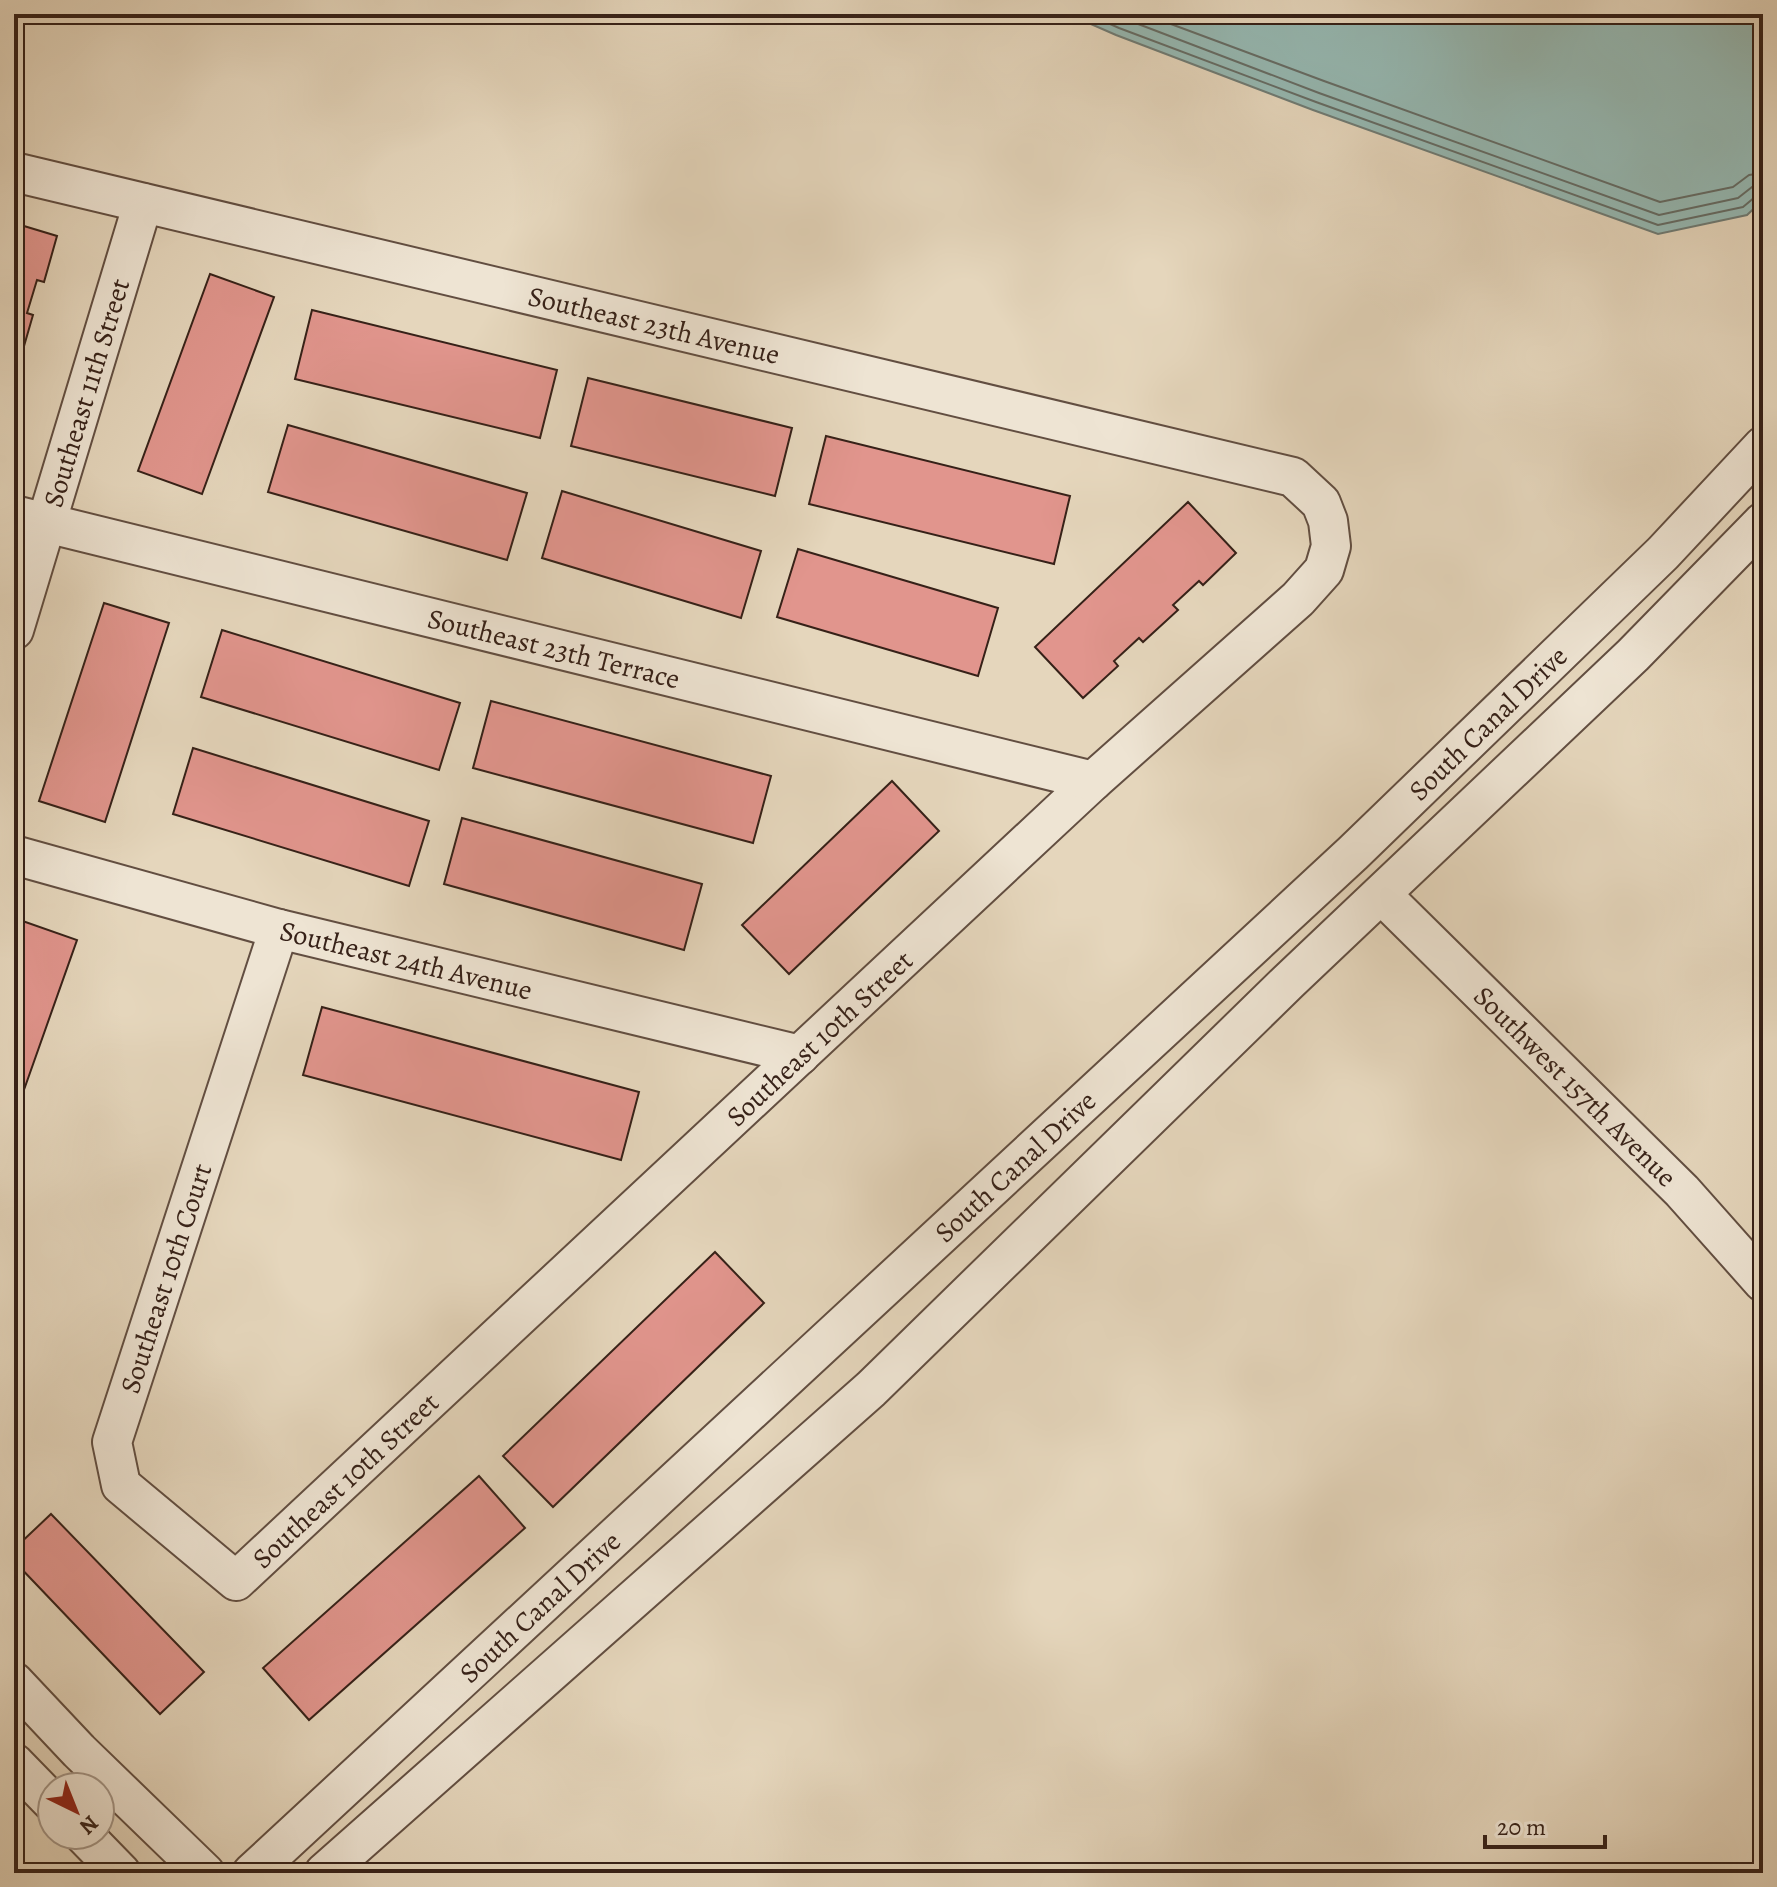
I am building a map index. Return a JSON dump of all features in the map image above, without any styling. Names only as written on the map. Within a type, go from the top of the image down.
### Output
[{"type":"street","name":"Southeast 23th Avenue","points":[[14,172],[1293,477]]},
{"type":"street","name":"Southeast 11th Street","points":[[14,630],[30,520],[143,203]]},
{"type":"street","name":"South Canal Drive","points":[[252,1873],[1353,853],[1663,553],[1763,446]]},
{"type":"street","name":"Southeast 10th Street","points":[[236,1581],[1093,781],[1298,599],[1324,570],[1331,546],[1328,521],[1321,503],[1293,477]]},
{"type":"street","name":"Southeast 23th Terrace","points":[[30,520],[1093,781]]},
{"type":"street","name":"South Canal Drive","points":[[324,1873],[871,1389],[1277,993],[1633,655],[1763,522]]},
{"type":"street","name":"Southeast 24th Avenue","points":[[14,855],[279,929],[800,1055]]},
{"type":"street","name":"Southwest 157th Avenue","points":[[1382,895],[1682,1191],[1763,1282]]},
{"type":"street","name":"Southeast 10th Court","points":[[236,1581],[121,1485],[112,1442],[279,929]]},
{"type":"street","points":[[14,1682],[79,1751],[205,1873]]},
{"type":"street","points":[[14,1763],[36,1786]]},
{"type":"street","points":[[100,1851],[121,1873]]},
{"type":"water","points":[[1068,14],[1763,14],[1763,200],[1747,215],[1658,234],[1313,110]]},
{"type":"building","points":[[14,223],[57,236],[44,282],[37,280],[27,313],[33,315],[20,360],[14,358]]},
{"type":"building","points":[[210,274],[274,297],[202,494],[138,471]]},
{"type":"building","points":[[312,310],[557,370],[540,438],[295,379]]},
{"type":"building","points":[[588,378],[792,428],[775,496],[571,446]]},
{"type":"building","points":[[288,425],[527,493],[507,560],[268,492]]},
{"type":"building","points":[[826,436],[1070,496],[1054,564],[809,504]]},
{"type":"building","points":[[562,491],[761,551],[741,618],[542,558]]},
{"type":"building","points":[[1188,502],[1236,553],[1203,585],[1199,581],[1173,605],[1178,610],[1143,642],[1139,638],[1114,661],[1118,666],[1083,698],[1035,647]]},
{"type":"building","points":[[798,549],[998,608],[978,676],[777,617]]},
{"type":"building","points":[[104,603],[169,623],[105,822],[39,801]]},
{"type":"building","points":[[222,630],[460,703],[439,770],[201,697]]},
{"type":"building","points":[[491,701],[771,776],[753,843],[473,768]]},
{"type":"building","points":[[193,748],[429,821],[409,886],[173,814]]},
{"type":"building","points":[[892,781],[939,831],[789,974],[742,925]]},
{"type":"building","points":[[462,818],[702,884],[684,950],[444,884]]},
{"type":"building","points":[[14,918],[77,940],[14,1118]]},
{"type":"building","points":[[322,1007],[639,1092],[621,1160],[303,1075]]},
{"type":"building","points":[[715,1252],[764,1303],[553,1507],[503,1456]]},
{"type":"building","points":[[479,1476],[525,1528],[309,1720],[263,1668]]},
{"type":"building","points":[[51,1514],[204,1672],[160,1714],[14,1561],[14,1549]]}]
